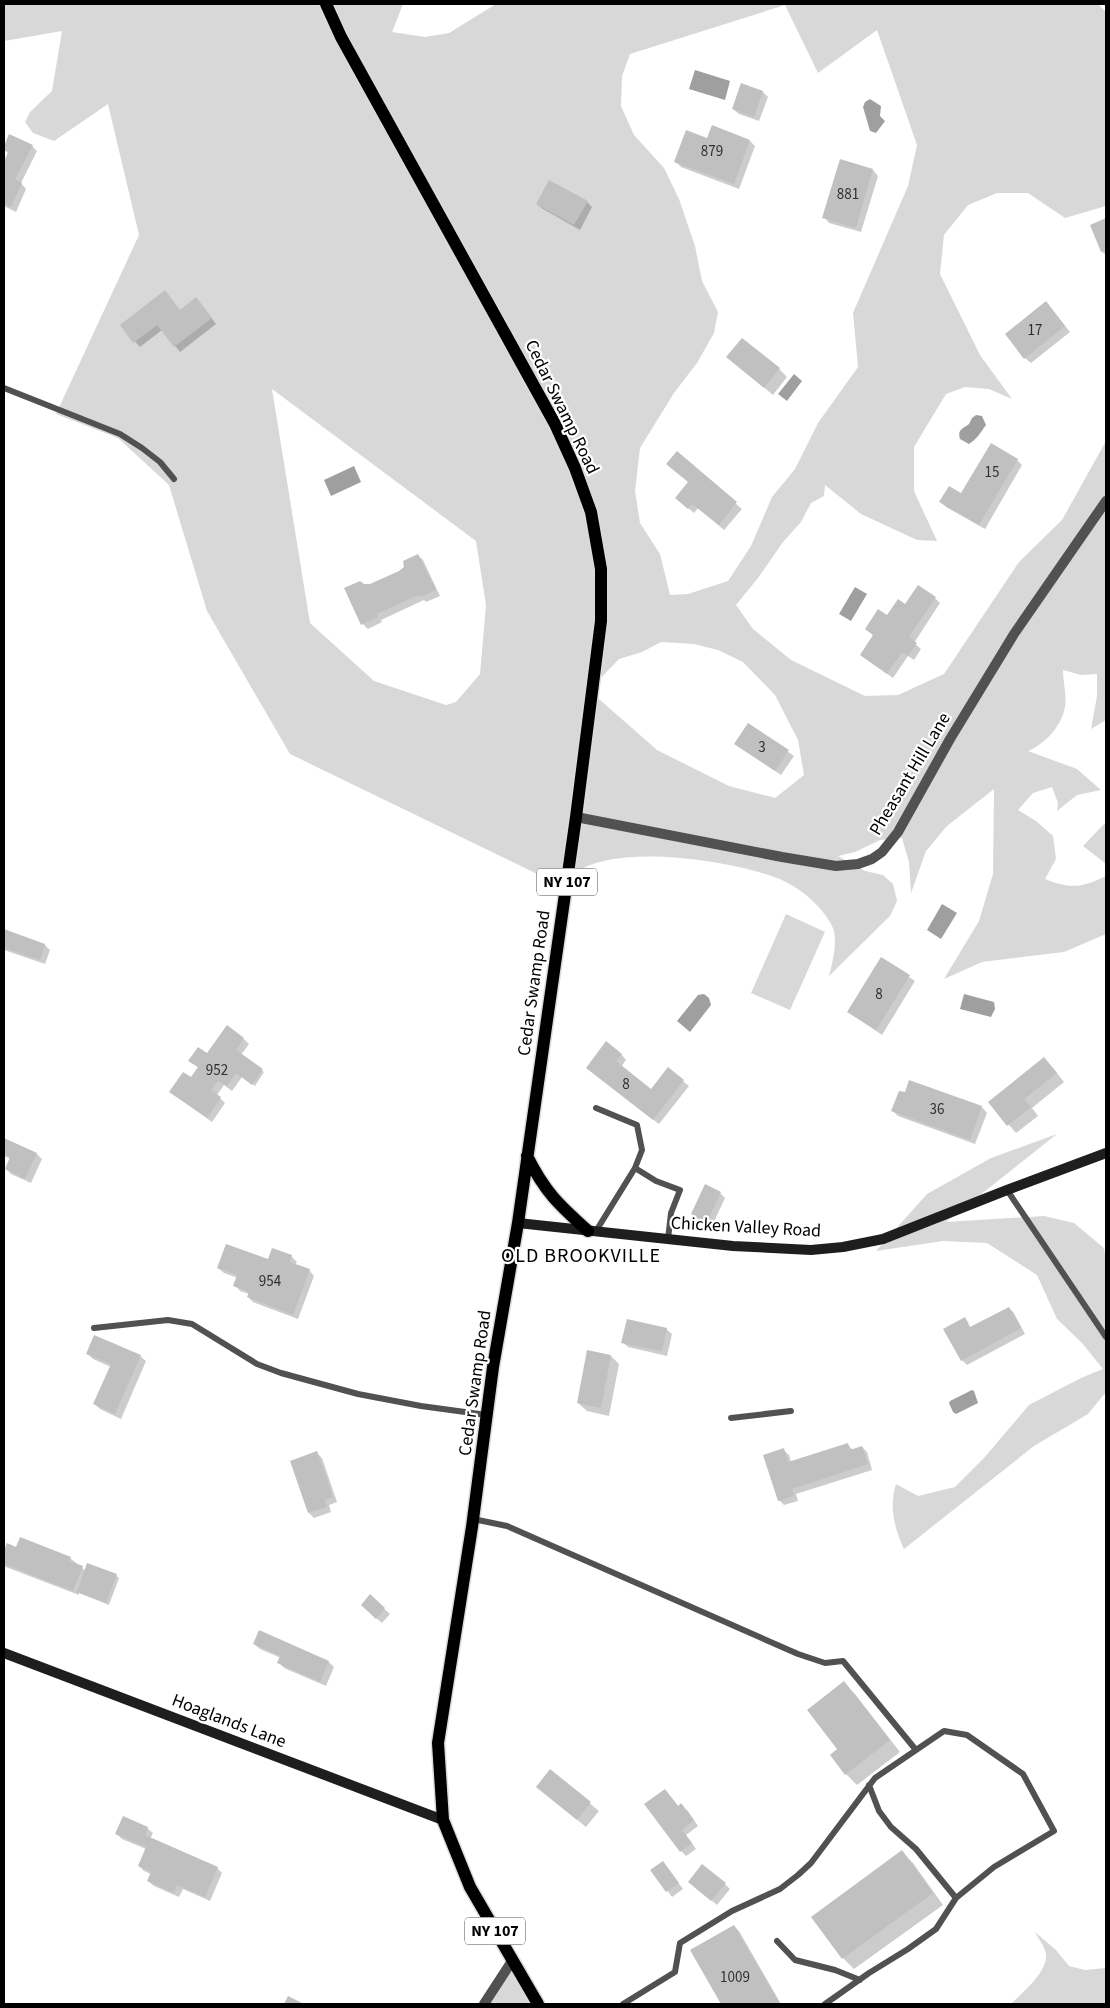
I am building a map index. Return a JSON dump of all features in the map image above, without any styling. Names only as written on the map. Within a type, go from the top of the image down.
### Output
[{"type":"main road","name":"Cedar Swamp Road","points":[[326,4],[341,37],[555,424],[575,468],[591,512],[601,569],[601,621],[576,817],[518,1223],[438,1743],[443,1820],[470,1887],[538,2004]]},
{"type":"main road","name":"Chicken Valley Road","points":[[518,1223],[733,1246],[811,1250],[843,1247],[883,1239],[1106,1153]]},
{"type":"main road","points":[[527,1156],[537,1176],[552,1197],[592,1231]]},
{"type":"main road","name":"Hoaglands Lane","points":[[4,1653],[443,1820]]},
{"type":"street","name":"Pheasant Hill Lane","points":[[576,817],[836,866],[858,864],[872,859],[882,852],[898,832],[950,739],[1014,634],[1106,501]]},
{"type":"street","points":[[484,2004],[512,1961]]},
{"type":"lane","points":[[4,388],[120,434],[160,462],[174,479]]},
{"type":"lane","points":[[592,1231],[634,1168],[642,1150],[637,1125],[596,1108]]},
{"type":"lane","points":[[634,1168],[656,1181],[680,1190],[671,1213],[668,1239]]},
{"type":"lane","points":[[1007,1190],[1106,1337]]},
{"type":"lane","points":[[94,1328],[168,1320],[192,1324],[257,1364],[281,1373],[358,1394],[420,1406],[487,1415]]},
{"type":"lane","points":[[731,1418],[791,1411]]},
{"type":"lane","points":[[473,1519],[507,1526],[798,1654],[825,1663],[843,1661],[916,1750]]},
{"type":"lane","points":[[623,2004],[675,1972],[680,1942],[732,1911],[780,1889],[798,1876],[811,1863],[875,1778],[944,1731],[967,1735],[1023,1774],[1054,1832],[994,1866],[956,1898],[936,1929],[826,2004]]},
{"type":"lane","points":[[869,1785],[878,1812],[891,1827],[916,1849],[956,1898]]},
{"type":"lane","points":[[777,1941],[795,1960],[835,1970],[860,1980]]},
{"type":"shaded area","points":[[4,4],[403,4],[392,32],[425,37],[449,33],[496,4],[1098,4],[1106,12],[1106,206],[1065,218],[1028,193],[997,193],[968,205],[944,235],[940,274],[980,355],[1012,399],[989,389],[965,387],[946,394],[914,447],[914,491],[937,541],[917,540],[861,514],[825,485],[824,496],[811,503],[801,522],[783,542],[736,605],[753,629],[791,660],[865,696],[898,695],[944,674],[1019,562],[1062,520],[1106,441],[1106,720],[1091,729],[1097,696],[1097,674],[1081,675],[1063,670],[1065,707],[1060,721],[1047,739],[1028,751],[1077,769],[1101,790],[1077,795],[1057,811],[1058,803],[1052,787],[1033,793],[1018,810],[1036,821],[1053,836],[1056,859],[1045,879],[1069,886],[1076,886],[1090,883],[1106,876],[1106,934],[1064,952],[982,962],[944,979],[979,921],[993,874],[994,789],[947,826],[926,851],[911,893],[909,862],[902,838],[880,840],[855,852],[838,856],[865,871],[883,875],[893,884],[897,901],[890,916],[829,976],[835,942],[831,924],[808,896],[777,878],[706,861],[650,857],[623,858],[599,862],[579,871],[569,880],[605,559],[575,468],[601,569],[566,888],[290,754],[207,611],[169,485],[118,438],[56,414],[139,235],[108,104],[54,141],[33,133],[25,122],[30,112],[52,91],[62,31],[4,41]],"holes":[[[785,5],[818,73],[877,30],[917,145],[908,186],[853,313],[858,367],[818,423],[795,469],[772,497],[751,546],[728,581],[688,594],[670,595],[660,554],[640,523],[635,491],[640,448],[674,393],[697,363],[714,333],[718,312],[702,281],[695,246],[679,199],[664,168],[634,135],[621,106],[622,76],[630,54]],[[272,389],[476,541],[486,605],[480,674],[456,702],[446,705],[374,681],[310,623]],[[661,642],[694,644],[718,650],[743,662],[775,695],[798,740],[804,775],[775,798],[729,786],[657,750],[599,699],[596,683],[619,659],[642,652]]]},
{"type":"shaded area","points":[[695,70],[730,81],[725,100],[689,89]]},
{"type":"shaded area","points":[[870,99],[881,106],[880,116],[885,121],[876,133],[870,131],[863,107],[865,102]]},
{"type":"shaded area","points":[[794,374],[802,381],[787,401],[778,394]]},
{"type":"shaded area","points":[[976,415],[982,416],[986,425],[969,444],[960,439],[959,433]]},
{"type":"shaded area","points":[[354,466],[361,482],[331,496],[324,480]]},
{"type":"shaded area","points":[[855,587],[867,594],[851,621],[839,614]]},
{"type":"shaded area","points":[[1106,822],[1106,864],[1083,846]]},
{"type":"shaded area","points":[[942,904],[957,913],[941,939],[927,930]]},
{"type":"shaded area","points":[[786,914],[825,932],[790,1010],[751,993]]},
{"type":"shaded area","points":[[704,994],[709,998],[711,1005],[690,1032],[677,1021],[698,995]]},
{"type":"shaded area","points":[[964,994],[994,1002],[995,1009],[991,1017],[960,1009]]},
{"type":"shaded area","points":[[1057,1134],[946,1222],[1044,1216],[1074,1223],[1104,1248],[1106,1262],[1106,1392],[1088,1414],[1034,1446],[904,1549],[898,1533],[893,1509],[896,1484],[918,1496],[955,1487],[984,1458],[1029,1405],[1081,1378],[1103,1369],[1082,1343],[1057,1319],[1037,1275],[987,1243],[943,1241],[876,1251],[927,1194],[991,1158]]},
{"type":"shaded area","points":[[972,1390],[978,1403],[956,1414],[953,1412],[950,1401]]},
{"type":"shaded area","points":[[1035,1932],[1056,1950],[1069,1966],[1085,1970],[1106,1968],[1106,2004],[1011,2004],[1039,1975],[1046,1961],[1045,1951]]},
{"type":"shaded area","points":[[512,1961],[538,2004],[485,2004]]},
{"type":"building","points":[[741,83],[763,91],[754,117],[732,109]]},
{"type":"building","points":[[712,125],[750,140],[734,184],[674,162],[686,130],[707,138]]},
{"type":"building","points":[[9,134],[33,145],[15,179],[22,183],[11,207],[4,204],[4,162],[8,152],[4,150],[4,146]]},
{"type":"building","points":[[840,159],[873,169],[856,228],[822,218]]},
{"type":"building","points":[[549,180],[588,201],[574,225],[536,204]]},
{"type":"building","points":[[1106,218],[1106,250],[1101,252],[1090,225]]},
{"type":"building","points":[[165,290],[180,310],[196,297],[212,318],[174,347],[157,325],[133,343],[120,325]]},
{"type":"building","points":[[1046,301],[1065,326],[1024,359],[1005,334]]},
{"type":"building","points":[[742,338],[780,368],[764,388],[726,357]]},
{"type":"building","points":[[991,443],[1018,459],[979,525],[939,502],[949,486],[961,493]]},
{"type":"building","points":[[677,451],[737,502],[719,525],[692,504],[688,509],[675,498],[688,482],[666,464]]},
{"type":"building","points":[[418,554],[436,590],[420,597],[419,595],[377,614],[378,617],[361,625],[344,588],[360,581],[364,584],[370,584],[399,571],[404,567],[403,561]]},
{"type":"building","points":[[918,585],[936,597],[909,637],[917,643],[908,656],[902,652],[887,674],[860,655],[873,635],[865,629],[878,609],[887,615],[898,599],[905,604]]},
{"type":"building","points":[[748,723],[789,750],[775,771],[734,744]]},
{"type":"building","points":[[4,929],[45,944],[40,960],[4,948]]},
{"type":"building","points":[[881,957],[910,975],[876,1030],[847,1012]]},
{"type":"building","points":[[227,1025],[244,1038],[236,1050],[263,1069],[252,1085],[236,1073],[227,1086],[218,1081],[211,1090],[221,1097],[207,1118],[169,1092],[183,1072],[191,1077],[198,1067],[188,1061],[198,1047],[207,1053]]},
{"type":"building","points":[[606,1041],[622,1054],[616,1061],[651,1089],[668,1067],[684,1080],[653,1120],[586,1068]]},
{"type":"building","points":[[1044,1057],[1057,1073],[1024,1099],[1031,1107],[1007,1126],[988,1102]]},
{"type":"building","points":[[909,1080],[982,1106],[970,1140],[891,1111],[899,1091],[905,1092]]},
{"type":"building","points":[[4,1138],[37,1153],[25,1179],[5,1169],[10,1157],[4,1154]]},
{"type":"building","points":[[705,1184],[721,1192],[707,1222],[691,1214]]},
{"type":"building","points":[[226,1244],[268,1259],[272,1248],[292,1255],[290,1262],[310,1269],[293,1315],[247,1297],[249,1292],[233,1286],[237,1275],[217,1268]]},
{"type":"building","points":[[1009,1307],[1021,1328],[961,1361],[943,1329],[965,1317],[970,1327]]},
{"type":"building","points":[[627,1319],[667,1328],[662,1351],[621,1343]]},
{"type":"building","points":[[94,1335],[141,1355],[115,1414],[93,1404],[111,1364],[86,1354]]},
{"type":"building","points":[[587,1350],[611,1355],[601,1408],[577,1403]]},
{"type":"building","points":[[848,1443],[850,1450],[862,1446],[868,1464],[792,1489],[794,1496],[778,1501],[763,1455],[784,1448],[788,1462]]},
{"type":"building","points":[[317,1451],[333,1497],[325,1500],[327,1507],[308,1513],[290,1461]]},
{"type":"building","points":[[20,1537],[71,1557],[69,1561],[83,1566],[73,1591],[4,1564],[4,1550],[7,1543],[16,1547]]},
{"type":"building","points":[[87,1563],[117,1574],[106,1603],[77,1592]]},
{"type":"building","points":[[370,1594],[385,1608],[376,1619],[361,1605]]},
{"type":"building","points":[[259,1630],[329,1661],[320,1682],[277,1663],[280,1656],[253,1644]]},
{"type":"building","points":[[844,1681],[890,1740],[845,1775],[830,1755],[837,1749],[807,1710]]},
{"type":"building","points":[[550,1769],[591,1802],[577,1820],[536,1787]]},
{"type":"building","points":[[665,1789],[678,1806],[681,1803],[694,1820],[682,1830],[692,1843],[680,1852],[644,1804]]},
{"type":"building","points":[[123,1816],[148,1827],[145,1835],[218,1867],[205,1897],[177,1885],[174,1893],[147,1881],[151,1872],[138,1866],[146,1847],[115,1834]]},
{"type":"building","points":[[902,1850],[933,1893],[842,1959],[811,1917]]},
{"type":"building","points":[[663,1861],[679,1883],[666,1892],[650,1870]]},
{"type":"building","points":[[702,1864],[726,1883],[711,1901],[688,1882]]},
{"type":"building","points":[[734,1925],[780,2004],[721,2004],[690,1950]]},
{"type":"building","points":[[288,1996],[304,2004],[284,2004]]},
{"type":"district","name":"OLD BROOKVILLE","points":[[581,1256]]}]
